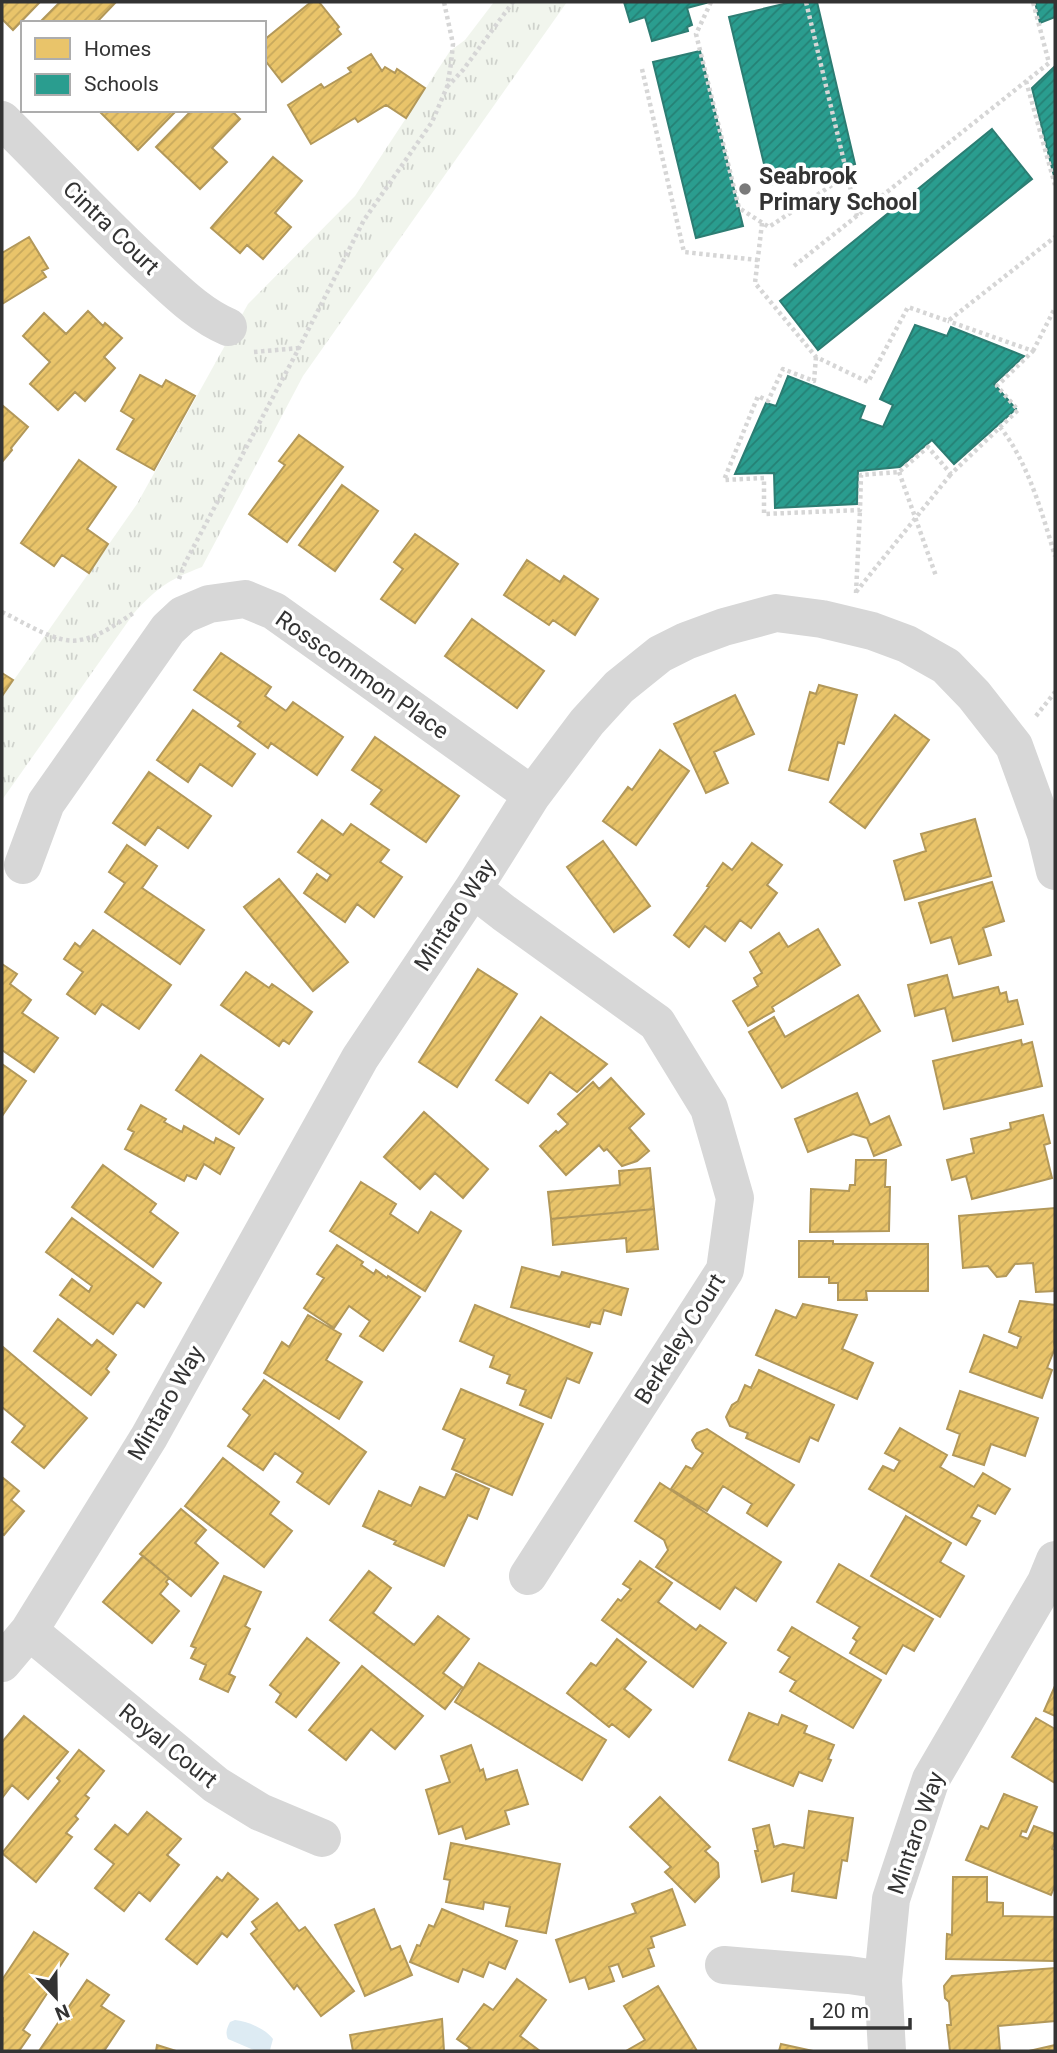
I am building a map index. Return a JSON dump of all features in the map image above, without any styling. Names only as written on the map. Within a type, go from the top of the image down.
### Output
[{"type":"street","name":"Cintra Court","points":[[2,120],[129,249],[194,307],[228,327]]},
{"type":"street","name":"Rosscommon Place","points":[[23,865],[46,803],[157,644],[183,615],[209,604],[245,600],[274,611],[533,795]]},
{"type":"street","name":"Mintaro Way","points":[[2,1663],[29,1631],[149,1437],[360,1058],[533,795],[587,722],[619,687],[660,654],[724,627],[776,613],[822,619],[872,631],[906,644],[946,666],[974,695],[1014,746],[1046,834],[1055,871]]},
{"type":"street","name":"Berkeley Court","points":[[473,889],[657,1023],[709,1108],[735,1198],[724,1270],[528,1576]]},
{"type":"street","name":"Mintaro Way","points":[[887,2051],[883,1980],[891,1899],[931,1779],[1052,1576]]},
{"type":"street","name":"Royal Court","points":[[29,1631],[216,1785],[260,1812],[322,1838]]},
{"type":"street","points":[[724,1965],[883,1980]]},
{"type":"path","points":[[183,615],[173,598],[185,563],[364,220],[432,122],[447,87],[453,44],[444,2]]},
{"type":"path","points":[[447,87],[463,70],[513,2]]},
{"type":"path","points":[[712,2],[696,34],[739,208],[769,227],[846,175]]},
{"type":"path","points":[[806,2],[857,216]]},
{"type":"path","points":[[1033,2],[1049,62]]},
{"type":"path","points":[[794,266],[1055,56]]},
{"type":"path","points":[[642,69],[684,252],[758,260]]},
{"type":"path","points":[[1026,81],[1055,185]]},
{"type":"path","points":[[762,223],[755,283],[816,357],[867,382],[908,307],[1033,351]]},
{"type":"path","points":[[948,321],[1055,237]]},
{"type":"path","points":[[951,474],[928,447],[899,472],[860,475],[856,593],[951,474],[1018,410],[998,386],[1033,351],[1055,308]]},
{"type":"path","points":[[816,357],[814,381],[783,369],[768,401],[758,396],[724,480],[764,478],[764,514],[860,510]]},
{"type":"path","points":[[1000,426],[1014,443],[1055,556]]},
{"type":"path","points":[[899,472],[936,576]]},
{"type":"path","points":[[2,612],[67,641],[96,635],[140,609]]},
{"type":"path","points":[[1036,716],[1055,692]]},
{"type":"green space","points":[[494,2],[567,2],[303,376],[202,567],[164,585],[134,613],[2,800],[2,697],[137,504],[248,304],[355,196],[450,51],[465,40]]},
{"type":"shaded area","points":[[235,2020],[256,2026],[270,2035],[273,2039],[270,2050],[256,2051],[228,2039],[227,2028],[230,2022]]},
{"type":"building: Homes","points":[[2,2],[40,2],[13,30],[2,19]]},
{"type":"building: Homes","points":[[60,2],[116,2],[98,21],[41,21]]},
{"type":"building: Homes","points":[[311,2],[319,2],[339,27],[337,29],[341,34],[282,82],[266,62],[266,38]]},
{"type":"building: Homes","points":[[371,54],[382,71],[385,67],[395,73],[397,69],[425,88],[406,118],[386,105],[358,122],[355,118],[311,144],[288,105],[321,84],[324,88],[351,72],[348,68]]},
{"type":"building: Homes","points":[[100,112],[175,112],[138,150]]},
{"type":"building: Homes","points":[[190,112],[233,112],[240,119],[212,148],[227,162],[200,189],[156,147]]},
{"type":"building: Homes","points":[[273,157],[302,181],[275,213],[291,227],[263,259],[247,245],[240,253],[211,228]]},
{"type":"building: Homes","points":[[29,237],[48,268],[42,271],[46,277],[2,304],[2,253]]},
{"type":"building: Homes","points":[[88,311],[103,326],[105,323],[122,338],[104,357],[115,368],[85,401],[75,392],[58,410],[30,384],[50,362],[23,336],[44,313],[66,334]]},
{"type":"building: Homes","points":[[140,375],[162,387],[166,380],[195,396],[154,470],[117,449],[134,419],[121,411]]},
{"type":"building: Homes","points":[[2,405],[28,427],[2,462]]},
{"type":"building: Homes","points":[[299,435],[343,467],[287,542],[249,514],[285,465],[279,461]]},
{"type":"building: Homes","points":[[79,460],[116,487],[87,529],[108,544],[89,573],[62,555],[54,566],[21,543]]},
{"type":"building: Homes","points":[[342,485],[378,511],[335,571],[299,545]]},
{"type":"building: Homes","points":[[415,534],[458,564],[415,623],[381,599],[403,569],[394,562]]},
{"type":"building: Homes","points":[[527,560],[560,582],[564,576],[598,599],[575,635],[553,620],[549,625],[504,595]]},
{"type":"building: Homes","points":[[472,619],[544,671],[517,708],[445,656]]},
{"type":"building: Homes","points":[[221,653],[271,687],[265,696],[286,711],[293,702],[343,737],[317,775],[271,743],[268,748],[238,726],[241,722],[194,690]]},
{"type":"building: Homes","points":[[2,673],[13,680],[2,696]]},
{"type":"building: Homes","points":[[819,685],[857,695],[844,744],[838,742],[828,780],[789,770],[810,692],[816,694]]},
{"type":"building: Homes","points":[[735,695],[754,734],[714,752],[728,783],[706,793],[674,724]]},
{"type":"building: Homes","points":[[193,710],[255,754],[232,786],[200,764],[188,782],[157,760]]},
{"type":"building: Homes","points":[[895,715],[929,740],[865,828],[830,802]]},
{"type":"building: Homes","points":[[375,737],[459,796],[426,842],[371,804],[382,790],[352,770]]},
{"type":"building: Homes","points":[[660,750],[689,771],[636,845],[603,821],[628,787],[632,790]]},
{"type":"building: Homes","points":[[149,772],[211,816],[188,848],[158,827],[145,845],[113,823]]},
{"type":"building: Homes","points":[[975,819],[991,876],[905,900],[894,861],[926,851],[921,834]]},
{"type":"building: Homes","points":[[322,820],[343,835],[351,824],[389,850],[380,862],[402,877],[374,917],[357,904],[345,922],[304,893],[317,874],[327,881],[331,875],[298,852]]},
{"type":"building: Homes","points":[[603,841],[650,906],[614,932],[567,867]]},
{"type":"building: Homes","points":[[752,843],[782,865],[767,885],[777,893],[751,928],[740,920],[725,941],[705,926],[689,947],[674,935],[723,863],[732,870]]},
{"type":"building: Homes","points":[[127,845],[157,866],[142,888],[204,930],[180,964],[105,912],[125,883],[109,872]]},
{"type":"building: Homes","points":[[279,879],[348,962],[313,991],[244,907]]},
{"type":"building: Homes","points":[[992,882],[1004,921],[983,928],[991,955],[959,964],[951,937],[931,943],[919,903]]},
{"type":"building: Homes","points":[[818,929],[840,965],[772,1007],[774,1011],[748,1026],[733,1001],[758,986],[754,978],[762,973],[750,952],[779,933],[788,947]]},
{"type":"building: Homes","points":[[93,930],[171,985],[139,1029],[102,1004],[95,1014],[67,994],[83,972],[64,959],[75,943],[80,947]]},
{"type":"building: Homes","points":[[2,964],[17,974],[10,984],[31,1000],[22,1013],[58,1038],[34,1072],[2,1050]]},
{"type":"building: Homes","points":[[478,969],[517,994],[457,1087],[419,1062]]},
{"type":"building: Homes","points":[[246,972],[269,988],[272,984],[312,1012],[289,1044],[283,1040],[279,1046],[221,1005]]},
{"type":"building: Homes","points":[[947,975],[953,998],[998,987],[1000,994],[1006,992],[1008,1002],[1017,1000],[1023,1024],[953,1041],[945,1008],[915,1016],[908,985]]},
{"type":"building: Homes","points":[[858,995],[880,1031],[782,1088],[749,1032],[774,1017],[785,1037]]},
{"type":"building: Homes","points":[[541,1017],[607,1064],[577,1092],[550,1072],[528,1103],[496,1080]]},
{"type":"building: Homes","points":[[1021,1040],[1022,1045],[1032,1042],[1042,1086],[944,1109],[933,1061]]},
{"type":"building: Homes","points":[[201,1055],[263,1099],[239,1134],[176,1090]]},
{"type":"building: Homes","points":[[2,1064],[26,1081],[2,1116]]},
{"type":"building: Homes","points":[[611,1078],[644,1114],[629,1128],[649,1151],[637,1161],[622,1166],[607,1149],[604,1151],[599,1145],[566,1175],[540,1146],[568,1124],[558,1114],[593,1082],[599,1089]]},
{"type":"building: Homes","points":[[857,1093],[870,1125],[889,1116],[901,1145],[874,1156],[867,1138],[853,1134],[808,1152],[795,1119]]},
{"type":"building: Homes","points":[[141,1105],[182,1132],[184,1126],[214,1143],[216,1138],[234,1148],[220,1174],[204,1164],[196,1179],[187,1175],[184,1181],[125,1149],[134,1132],[128,1129]]},
{"type":"building: Homes","points":[[424,1112],[488,1169],[463,1198],[435,1173],[420,1189],[384,1157]]},
{"type":"building: Homes","points":[[1043,1115],[1050,1143],[1044,1145],[1052,1178],[972,1199],[966,1176],[952,1180],[947,1160],[974,1153],[971,1139],[1011,1129],[1010,1123]]},
{"type":"building: Homes","points":[[856,1160],[886,1160],[885,1187],[890,1187],[889,1231],[810,1232],[811,1189],[849,1191],[850,1185],[855,1185]]},
{"type":"building: Homes","points":[[103,1165],[156,1204],[150,1212],[178,1233],[153,1267],[72,1207]]},
{"type":"building: Homes","points":[[650,1168],[654,1209],[551,1219],[548,1192],[620,1185],[619,1171]]},
{"type":"building: Homes","points":[[361,1182],[396,1204],[390,1214],[418,1233],[431,1212],[461,1231],[425,1291],[330,1231]]},
{"type":"building: Homes","points":[[1055,1208],[1055,1291],[1036,1292],[1033,1263],[1015,1264],[1006,1276],[997,1277],[988,1266],[963,1268],[959,1216]]},
{"type":"building: Homes","points":[[654,1209],[658,1249],[627,1252],[626,1238],[553,1245],[551,1219]]},
{"type":"building: Homes","points":[[72,1218],[161,1283],[144,1307],[137,1302],[113,1334],[60,1295],[72,1279],[89,1292],[92,1286],[46,1252]]},
{"type":"building: Homes","points":[[799,1241],[833,1241],[833,1244],[928,1244],[928,1291],[866,1291],[867,1300],[838,1300],[838,1283],[829,1283],[829,1277],[799,1277]]},
{"type":"building: Homes","points":[[337,1245],[363,1262],[361,1265],[374,1274],[376,1270],[387,1278],[388,1276],[420,1297],[383,1351],[360,1336],[370,1321],[349,1306],[334,1328],[304,1308],[324,1278],[317,1274]]},
{"type":"building: Homes","points":[[522,1267],[560,1277],[562,1272],[628,1289],[621,1315],[604,1310],[600,1324],[591,1322],[589,1327],[511,1307]]},
{"type":"building: Homes","points":[[1020,1301],[1055,1305],[1055,1348],[1047,1368],[1052,1370],[1042,1398],[970,1372],[984,1335],[1017,1348],[1021,1337],[1009,1332]]},
{"type":"building: Homes","points":[[803,1304],[857,1315],[842,1349],[873,1363],[857,1399],[756,1355],[776,1310],[796,1318]]},
{"type":"building: Homes","points":[[475,1305],[592,1353],[579,1383],[567,1378],[551,1418],[520,1405],[526,1390],[507,1383],[510,1375],[490,1367],[494,1356],[460,1341]]},
{"type":"building: Homes","points":[[308,1315],[341,1334],[326,1360],[362,1382],[339,1419],[264,1373],[282,1342],[289,1347]]},
{"type":"building: Homes","points":[[58,1319],[92,1346],[97,1340],[116,1355],[106,1369],[109,1372],[91,1395],[34,1351]]},
{"type":"building: Homes","points":[[3,1347],[87,1418],[44,1468],[12,1442],[25,1426],[2,1407]]},
{"type":"building: Homes","points":[[759,1370],[834,1405],[818,1441],[810,1437],[799,1462],[746,1438],[748,1433],[730,1426],[726,1417],[732,1405],[738,1401],[745,1385],[751,1388]]},
{"type":"building: Homes","points":[[264,1380],[366,1452],[329,1504],[297,1482],[303,1473],[275,1453],[263,1470],[228,1446],[250,1415],[243,1409]]},
{"type":"building: Homes","points":[[461,1389],[543,1424],[512,1495],[452,1469],[465,1439],[443,1429]]},
{"type":"building: Homes","points":[[960,1391],[1038,1418],[1025,1456],[991,1444],[984,1465],[953,1455],[960,1434],[947,1429]]},
{"type":"building: Homes","points":[[900,1428],[947,1455],[940,1467],[974,1487],[983,1473],[1010,1489],[995,1514],[978,1505],[971,1517],[980,1521],[966,1545],[869,1489],[883,1466],[894,1471],[900,1461],[885,1453]]},
{"type":"building: Homes","points":[[707,1429],[794,1485],[767,1526],[747,1513],[752,1504],[723,1486],[707,1511],[671,1489],[686,1466],[692,1469],[703,1453],[696,1448],[692,1440],[697,1433]]},
{"type":"building: Homes","points":[[223,1458],[279,1502],[270,1514],[292,1531],[264,1567],[185,1506]]},
{"type":"building: Homes","points":[[456,1474],[489,1489],[477,1519],[468,1515],[444,1566],[394,1544],[396,1541],[363,1526],[379,1491],[411,1506],[420,1487],[445,1498]]},
{"type":"building: Homes","points":[[2,1477],[19,1491],[11,1500],[24,1511],[4,1535],[2,1533]]},
{"type":"building: Homes","points":[[660,1483],[781,1562],[756,1601],[735,1587],[720,1609],[656,1567],[668,1550],[664,1540],[635,1521]]},
{"type":"building: Homes","points":[[181,1509],[206,1530],[195,1543],[218,1563],[191,1596],[140,1554]]},
{"type":"building: Homes","points":[[906,1516],[951,1543],[940,1562],[964,1576],[940,1617],[871,1576]]},
{"type":"building: Homes","points":[[143,1556],[169,1578],[160,1594],[179,1611],[152,1643],[103,1602]]},
{"type":"building: Homes","points":[[640,1561],[672,1583],[658,1602],[696,1630],[700,1625],[726,1643],[693,1687],[602,1620],[618,1599],[621,1601],[631,1589],[623,1584]]},
{"type":"building: Homes","points":[[839,1564],[933,1619],[914,1651],[903,1645],[886,1674],[850,1653],[857,1641],[853,1638],[860,1627],[817,1602]]},
{"type":"building: Homes","points":[[369,1571],[391,1588],[373,1613],[414,1645],[438,1616],[469,1639],[443,1673],[462,1687],[445,1709],[330,1620]]},
{"type":"building: Homes","points":[[224,1576],[261,1592],[245,1626],[250,1629],[229,1674],[235,1677],[228,1692],[200,1679],[206,1665],[191,1658],[196,1648],[191,1646]]},
{"type":"building: Homes","points":[[792,1627],[881,1680],[853,1728],[790,1691],[796,1681],[780,1672],[790,1657],[778,1650]]},
{"type":"building: Homes","points":[[307,1638],[339,1663],[296,1717],[276,1702],[281,1694],[270,1685]]},
{"type":"building: Homes","points":[[617,1639],[646,1662],[624,1689],[651,1710],[629,1737],[612,1724],[609,1727],[567,1693],[591,1663],[596,1666]]},
{"type":"building: Homes","points":[[479,1663],[606,1740],[582,1780],[455,1702]]},
{"type":"building: Homes","points":[[362,1666],[423,1716],[395,1749],[371,1729],[346,1760],[309,1730]]},
{"type":"building: Homes","points":[[1055,1686],[1055,1716],[1044,1711]]},
{"type":"building: Homes","points":[[749,1713],[778,1725],[782,1715],[807,1726],[804,1733],[834,1745],[822,1781],[799,1772],[793,1786],[729,1760]]},
{"type":"building: Homes","points":[[24,1716],[68,1752],[28,1799],[12,1785],[2,1798],[2,1742]]},
{"type":"building: Homes","points":[[1036,1718],[1055,1729],[1055,1783],[1012,1757]]},
{"type":"building: Homes","points":[[471,1745],[486,1780],[517,1770],[528,1804],[505,1811],[509,1824],[466,1839],[462,1826],[439,1834],[426,1790],[450,1782],[441,1756]]},
{"type":"building: Homes","points":[[79,1750],[104,1771],[85,1795],[89,1798],[75,1816],[78,1819],[66,1833],[72,1837],[36,1882],[2,1853],[60,1781],[57,1778]]},
{"type":"building: Homes","points":[[1004,1794],[1037,1807],[1026,1832],[1022,1831],[1020,1836],[1028,1839],[1034,1826],[1055,1834],[1052,1849],[1055,1850],[1055,1885],[1051,1895],[966,1860],[981,1826],[988,1829]]},
{"type":"building: Homes","points":[[660,1797],[710,1847],[705,1851],[718,1863],[719,1877],[695,1902],[665,1872],[671,1867],[630,1827]]},
{"type":"building: Homes","points":[[809,1811],[853,1818],[847,1861],[842,1860],[836,1898],[792,1891],[794,1873],[762,1882],[753,1829],[769,1825],[774,1847],[783,1844],[804,1848]]},
{"type":"building: Homes","points":[[147,1812],[181,1839],[167,1855],[179,1865],[150,1901],[139,1892],[124,1911],[95,1888],[114,1864],[95,1849],[115,1825],[128,1835]]},
{"type":"building: Homes","points":[[451,1843],[560,1864],[546,1933],[506,1926],[510,1907],[484,1902],[483,1909],[446,1902],[450,1880],[444,1879]]},
{"type":"building: Homes","points":[[228,1873],[258,1899],[227,1937],[222,1933],[197,1964],[166,1939],[217,1877],[222,1881]]},
{"type":"building: Homes","points":[[953,1877],[987,1877],[987,1902],[1003,1903],[1003,1916],[1055,1917],[1054,1961],[946,1959],[947,1934],[952,1935]]},
{"type":"building: Homes","points":[[672,1889],[685,1925],[651,1937],[654,1947],[648,1949],[654,1966],[623,1977],[618,1964],[609,1967],[614,1981],[589,1989],[585,1977],[570,1982],[556,1940],[636,1913],[632,1904]]},
{"type":"building: Homes","points":[[277,1903],[299,1931],[305,1927],[354,1991],[321,2016],[297,1985],[294,1989],[251,1934],[257,1929],[252,1922]]},
{"type":"building: Homes","points":[[374,1909],[391,1950],[400,1946],[412,1975],[365,1996],[335,1925]]},
{"type":"building: Homes","points":[[442,1909],[517,1941],[505,1969],[489,1962],[483,1977],[463,1969],[458,1982],[410,1962],[429,1925],[434,1927]]},
{"type":"building: Homes","points":[[34,1932],[68,1954],[46,1987],[50,1989],[23,2030],[30,2035],[19,2051],[2,2051],[2,1980]]},
{"type":"building: Homes","points":[[1055,1968],[1055,2021],[998,2026],[1000,2051],[950,2051],[947,2025],[951,2025],[949,2002],[945,1998],[944,1986],[952,1976]]},
{"type":"building: Homes","points":[[517,1979],[546,2000],[520,2036],[540,2051],[467,2051],[470,2048],[457,2039],[484,2004],[493,2010]]},
{"type":"building: Homes","points":[[87,1980],[109,1995],[101,2006],[124,2021],[104,2051],[39,2051]]},
{"type":"building: Homes","points":[[658,1986],[697,2051],[626,2051],[645,2040],[624,2006]]},
{"type":"building: Homes","points":[[442,2019],[444,2051],[353,2051],[350,2035]]},
{"type":"building: Homes","points":[[781,2044],[813,2051],[779,2051]]},
{"type":"building: Homes","points":[[157,2045],[176,2051],[156,2051]]},
{"type":"building: Homes","points":[[1055,2045],[1055,2051],[1029,2051]]},
{"type":"building: Schools","points":[[624,2],[706,3],[687,8],[692,25],[687,27],[688,31],[652,41],[645,17],[630,22]]},
{"type":"building: Schools","points":[[792,2],[817,2],[855,164],[769,185],[729,17]]},
{"type":"building: Schools","points":[[1035,2],[1055,2],[1055,17],[1040,23]]},
{"type":"building: Schools","points":[[700,51],[743,226],[696,238],[653,62]]},
{"type":"building: Schools","points":[[1055,66],[1055,180],[1032,88]]},
{"type":"building: Schools","points":[[992,129],[1032,179],[818,350],[780,301]]},
{"type":"building: Schools","points":[[915,325],[947,336],[951,327],[1024,356],[994,384],[1016,409],[954,464],[932,440],[900,467],[858,471],[857,504],[775,508],[774,473],[735,474],[766,403],[776,406],[788,376],[865,406],[860,419],[883,427],[893,405],[880,399]]},
{"type":"place","name":"Seabrook Primary School","points":[[745,189]]}]
